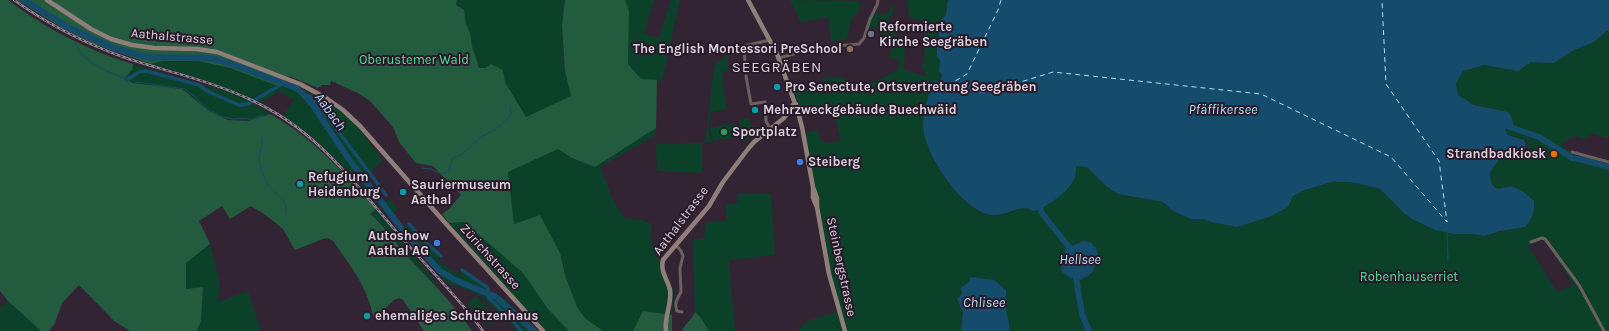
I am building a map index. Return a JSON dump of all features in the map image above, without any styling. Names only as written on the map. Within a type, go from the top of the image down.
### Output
[{"type":"street","name":"Aathalstrasse","points":[[47,0],[96,32],[122,43],[154,48],[197,49],[217,52],[300,84]]},
{"type":"street","name":"Steinbergstrasse","points":[[748,0],[779,58],[796,104],[802,127],[813,187],[817,195],[817,207],[829,274],[845,331]]},
{"type":"street","points":[[779,58],[815,48],[859,44],[864,38],[878,0]]},
{"type":"street","points":[[749,65],[745,63],[744,46],[770,40]]},
{"type":"street","points":[[746,76],[751,104],[765,102],[767,125],[770,129]]},
{"type":"street","name":"Zürichstrasse","points":[[300,84],[326,98],[355,121],[543,331]]},
{"type":"street","name":"Aathalstrasse","points":[[666,331],[666,317],[670,294],[662,264],[665,257],[709,206],[723,182],[748,149],[784,118],[793,105],[796,104]]},
{"type":"street","points":[[1572,152],[1609,162]]},
{"type":"street","points":[[1531,242],[1542,238],[1545,239],[1579,285],[1604,331]]},
{"type":"street","points":[[676,245],[683,256],[680,268],[681,292],[677,297],[676,307],[678,311],[682,312]]},
{"type":"green space","points":[[0,0],[8,0],[37,20],[68,38],[117,59],[133,64],[132,70],[124,79],[133,83],[181,89],[209,111],[228,120],[248,121],[270,114],[286,123],[314,145],[340,169],[364,195],[376,209],[370,214],[390,234],[407,256],[449,301],[472,331],[424,331],[403,300],[399,298],[394,300],[374,319],[363,287],[333,241],[328,238],[323,239],[295,250],[283,229],[267,216],[251,206],[230,219],[222,206],[199,221],[210,244],[186,263],[186,289],[203,287],[201,321],[197,331],[130,331],[114,321],[79,285],[62,303],[55,323],[49,331],[41,331],[8,301],[0,291]]},
{"type":"green space","name":"Oberustemer Wald","points":[[17,0],[457,0],[456,5],[464,10],[466,24],[470,33],[472,46],[479,68],[486,68],[491,64],[503,70],[505,82],[526,117],[571,96],[565,71],[562,26],[565,0],[625,0],[629,11],[628,64],[641,79],[657,80],[656,128],[595,167],[572,158],[558,149],[508,172],[514,224],[540,215],[560,253],[566,278],[577,307],[585,318],[603,331],[569,331],[548,309],[523,273],[464,222],[449,223],[442,214],[449,209],[461,195],[433,166],[416,163],[399,142],[393,127],[370,101],[358,93],[331,81],[330,85],[322,85],[318,88],[289,76],[278,86],[230,68],[198,61],[163,61],[151,64],[94,44],[64,29]]},
{"type":"green space","points":[[457,0],[565,0],[562,26],[565,71],[571,96],[526,117],[505,82],[503,70],[479,68],[472,46],[470,33],[466,24],[464,10],[456,5]]},
{"type":"green space","points":[[625,0],[654,0],[644,34],[659,38],[671,0],[680,0],[662,81],[641,79],[628,64],[629,11]]},
{"type":"green space","points":[[790,0],[859,1],[859,11],[851,20],[847,40],[831,41],[828,17],[801,22]]},
{"type":"green space","name":"Robenhauserriet","points":[[907,0],[949,0],[946,7],[947,12],[938,33],[939,36],[936,48],[937,58],[940,62],[941,79],[931,88],[927,101],[923,119],[924,135],[936,163],[955,191],[977,210],[988,215],[1011,212],[1024,207],[1029,210],[1040,209],[1055,200],[1075,178],[1076,166],[1081,166],[1086,167],[1094,173],[1104,185],[1119,194],[1159,201],[1164,203],[1173,211],[1191,219],[1203,219],[1237,227],[1269,217],[1290,201],[1293,196],[1305,190],[1336,181],[1357,183],[1380,189],[1405,214],[1431,228],[1454,234],[1495,233],[1528,225],[1533,211],[1507,187],[1500,189],[1493,186],[1491,179],[1494,164],[1499,158],[1512,158],[1525,151],[1528,147],[1527,140],[1507,135],[1505,128],[1512,128],[1514,126],[1511,116],[1506,112],[1474,105],[1458,95],[1456,83],[1463,71],[1484,65],[1518,71],[1531,62],[1554,63],[1574,50],[1594,42],[1609,29],[1609,138],[1592,134],[1584,139],[1575,136],[1561,144],[1569,151],[1609,162],[1609,331],[1009,331],[1009,322],[1006,311],[1006,290],[962,294],[957,299],[963,312],[961,331],[796,331],[810,320],[838,312],[804,133],[817,130],[820,139],[826,143],[841,141],[832,105],[801,112],[794,92],[803,84],[808,87],[823,85],[823,78],[844,77],[846,92],[864,89],[865,83],[876,81],[898,70],[900,60],[890,58],[893,41],[878,38],[880,29],[869,28],[873,13],[887,14],[894,2],[893,14],[888,21],[899,24],[896,40],[901,41],[905,50],[904,68],[909,72],[926,76],[921,63],[924,64],[926,22],[909,17]],"holes":[[[1544,239],[1574,285],[1557,292],[1528,246]],[[1083,241],[1096,247],[1096,251],[1071,278],[1068,276],[1062,257],[1069,247]]]},
{"type":"green space","points":[[728,54],[728,71],[722,72],[726,109],[711,112],[708,127],[711,142],[705,143],[714,66]]},
{"type":"green space","points":[[163,61],[198,61],[230,68],[278,86],[288,83],[314,95],[316,92],[360,126],[367,140],[383,160],[367,177],[384,203],[389,199],[398,209],[394,214],[392,212],[404,228],[411,226],[441,255],[437,260],[459,275],[463,270],[488,287],[490,292],[501,296],[538,331],[519,331],[479,295],[446,282],[353,176],[312,136],[283,116],[294,100],[279,91],[262,103],[214,84],[151,64]]},
{"type":"green space","points":[[133,64],[231,93],[249,101],[270,114],[248,121],[232,120],[220,117],[181,89],[133,83],[124,79],[132,70]]},
{"type":"green space","points":[[749,118],[753,135],[746,142],[742,141],[739,120]]},
{"type":"green space","name":"Sportplatz","points":[[735,123],[737,137],[713,141],[710,128]]},
{"type":"green space","points":[[656,128],[656,135],[600,167],[614,202],[625,218],[643,220],[652,224],[651,238],[654,253],[662,264],[674,291],[672,315],[643,311],[633,331],[603,331],[585,318],[577,307],[571,292],[560,253],[540,216],[514,224],[508,172],[558,149],[572,158],[595,167]]},
{"type":"green space","points":[[702,143],[702,173],[657,171],[656,144]]},
{"type":"green space","points":[[739,193],[771,194],[775,255],[729,260],[735,331],[709,331],[701,318],[695,312],[693,240],[704,238],[706,222],[726,221],[726,204],[734,204],[737,202]]},
{"type":"green space","points":[[376,209],[430,275],[441,291],[406,254],[382,224],[370,214]]},
{"type":"green space","points":[[464,222],[523,273],[548,309],[569,331],[546,331],[541,326],[449,223]]},
{"type":"green space","points":[[210,244],[220,283],[218,302],[248,291],[261,331],[197,331],[201,320],[203,287],[186,289],[186,263]]},
{"type":"green space","points":[[475,296],[498,318],[490,326],[467,304]]},
{"type":"green space","points":[[8,301],[41,331],[0,331],[0,308]]},
{"type":"green space","points":[[643,311],[672,315],[672,331],[633,331]]},
{"type":"green space","points":[[695,312],[701,318],[709,331],[682,331]]},
{"type":"water","name":"Pfäffikersee","points":[[949,0],[1609,0],[1609,29],[1594,42],[1574,50],[1554,63],[1531,62],[1518,71],[1484,65],[1463,71],[1456,83],[1458,95],[1474,105],[1508,112],[1514,126],[1512,128],[1505,128],[1507,135],[1524,140],[1526,144],[1522,151],[1516,156],[1508,159],[1500,158],[1490,174],[1494,187],[1509,187],[1518,189],[1534,201],[1534,208],[1530,222],[1525,227],[1500,231],[1484,236],[1473,234],[1454,234],[1435,230],[1405,214],[1380,189],[1357,183],[1335,181],[1305,190],[1293,196],[1288,207],[1269,217],[1237,227],[1203,219],[1191,219],[1173,211],[1164,203],[1159,201],[1118,194],[1107,187],[1087,167],[1076,166],[1075,177],[1063,194],[1051,203],[1034,211],[1024,208],[992,215],[977,209],[966,201],[945,178],[930,150],[923,126],[924,112],[931,87],[933,87],[933,81],[940,81],[942,75],[939,71],[940,61],[937,56],[937,42],[939,36],[938,28],[939,22],[946,15]]},
{"type":"water","name":"Hellsee","points":[[1083,241],[1092,243],[1093,246],[1096,247],[1098,256],[1092,273],[1080,280],[1071,278],[1062,272],[1060,261],[1065,254],[1065,249]]},
{"type":"water","name":"Chlisee","points":[[971,277],[994,280],[1006,290],[1006,311],[1009,322],[1009,331],[961,331],[963,312],[957,299],[962,294],[961,287],[967,284]]},
{"type":"waterway","name":"Aabach","points":[[23,0],[72,29],[116,49],[148,57],[210,58],[232,64],[296,88],[312,104],[348,158],[405,233],[440,271],[455,280],[496,297],[534,331]]},
{"type":"waterway","points":[[75,42],[83,56],[95,65],[124,79],[129,76],[130,78]]},
{"type":"waterway","points":[[127,80],[139,72],[146,71],[199,85],[209,92],[239,105],[248,104],[282,84]]},
{"type":"waterway","points":[[135,82],[185,89],[207,108],[220,116],[232,119],[247,118]]},
{"type":"waterway","points":[[302,93],[311,97],[317,103],[386,195]]},
{"type":"waterway","points":[[422,168],[431,169],[441,174],[449,172],[452,159],[462,154],[482,136],[495,130],[509,118],[511,113],[510,107]]},
{"type":"waterway","points":[[248,120],[263,115]]},
{"type":"waterway","points":[[1507,126],[1539,137],[1572,158],[1609,167]]},
{"type":"waterway","points":[[262,138],[259,160],[260,167],[269,186],[284,201],[286,214]]},
{"type":"waterway","name":"Aabach","points":[[1040,201],[1041,212],[1069,247],[1072,253]]},
{"type":"waterway","points":[[409,224],[425,242],[441,256]]},
{"type":"waterway","points":[[1447,231],[1448,261]]},
{"type":"waterway","points":[[462,270],[488,288],[489,298],[521,331]]},
{"type":"waterway","name":"Aabach","points":[[1075,272],[1082,314],[1089,331]]},
{"type":"waterway","name":"Aabach","points":[[1082,331],[1084,322]]},
{"type":"ferry route","points":[[1001,0],[998,10],[967,74],[950,84],[940,81],[954,87],[985,93],[1053,72],[1261,94],[1391,157],[1447,222],[1439,161],[1386,84],[1382,0]]},
{"type":"railway","points":[[14,0],[41,18],[84,41],[129,59],[205,82],[235,93],[273,112],[295,126],[315,142],[351,178],[402,238],[454,295],[483,331]]},
{"type":"place","name":"Reformierte Kirche Seegräben","points":[[871,34]]},
{"type":"place","name":"The English Montessori PreSchool","points":[[850,49]]},
{"type":"place","name":"Pro Senectute, Ortsvertretung Seegräben","points":[[777,87]]},
{"type":"place","name":"Mehrzweckgebäude Buechwäid","points":[[755,110]]},
{"type":"place","name":"Sportplatz","points":[[724,132]]},
{"type":"place","name":"Strandbadkiosk","points":[[1554,154]]},
{"type":"place","name":"Steiberg","points":[[800,162]]},
{"type":"place","name":"Refugium Heidenburg","points":[[300,184]]},
{"type":"place","name":"Sauriermuseum Aathal","points":[[403,192]]},
{"type":"place","name":"Autoshow Aathal AG","points":[[437,243]]},
{"type":"place","name":"ehemaliges Schützenhaus","points":[[367,316]]},
{"type":"district","name":"SEEGRÄBEN","points":[[777,68]]}]
